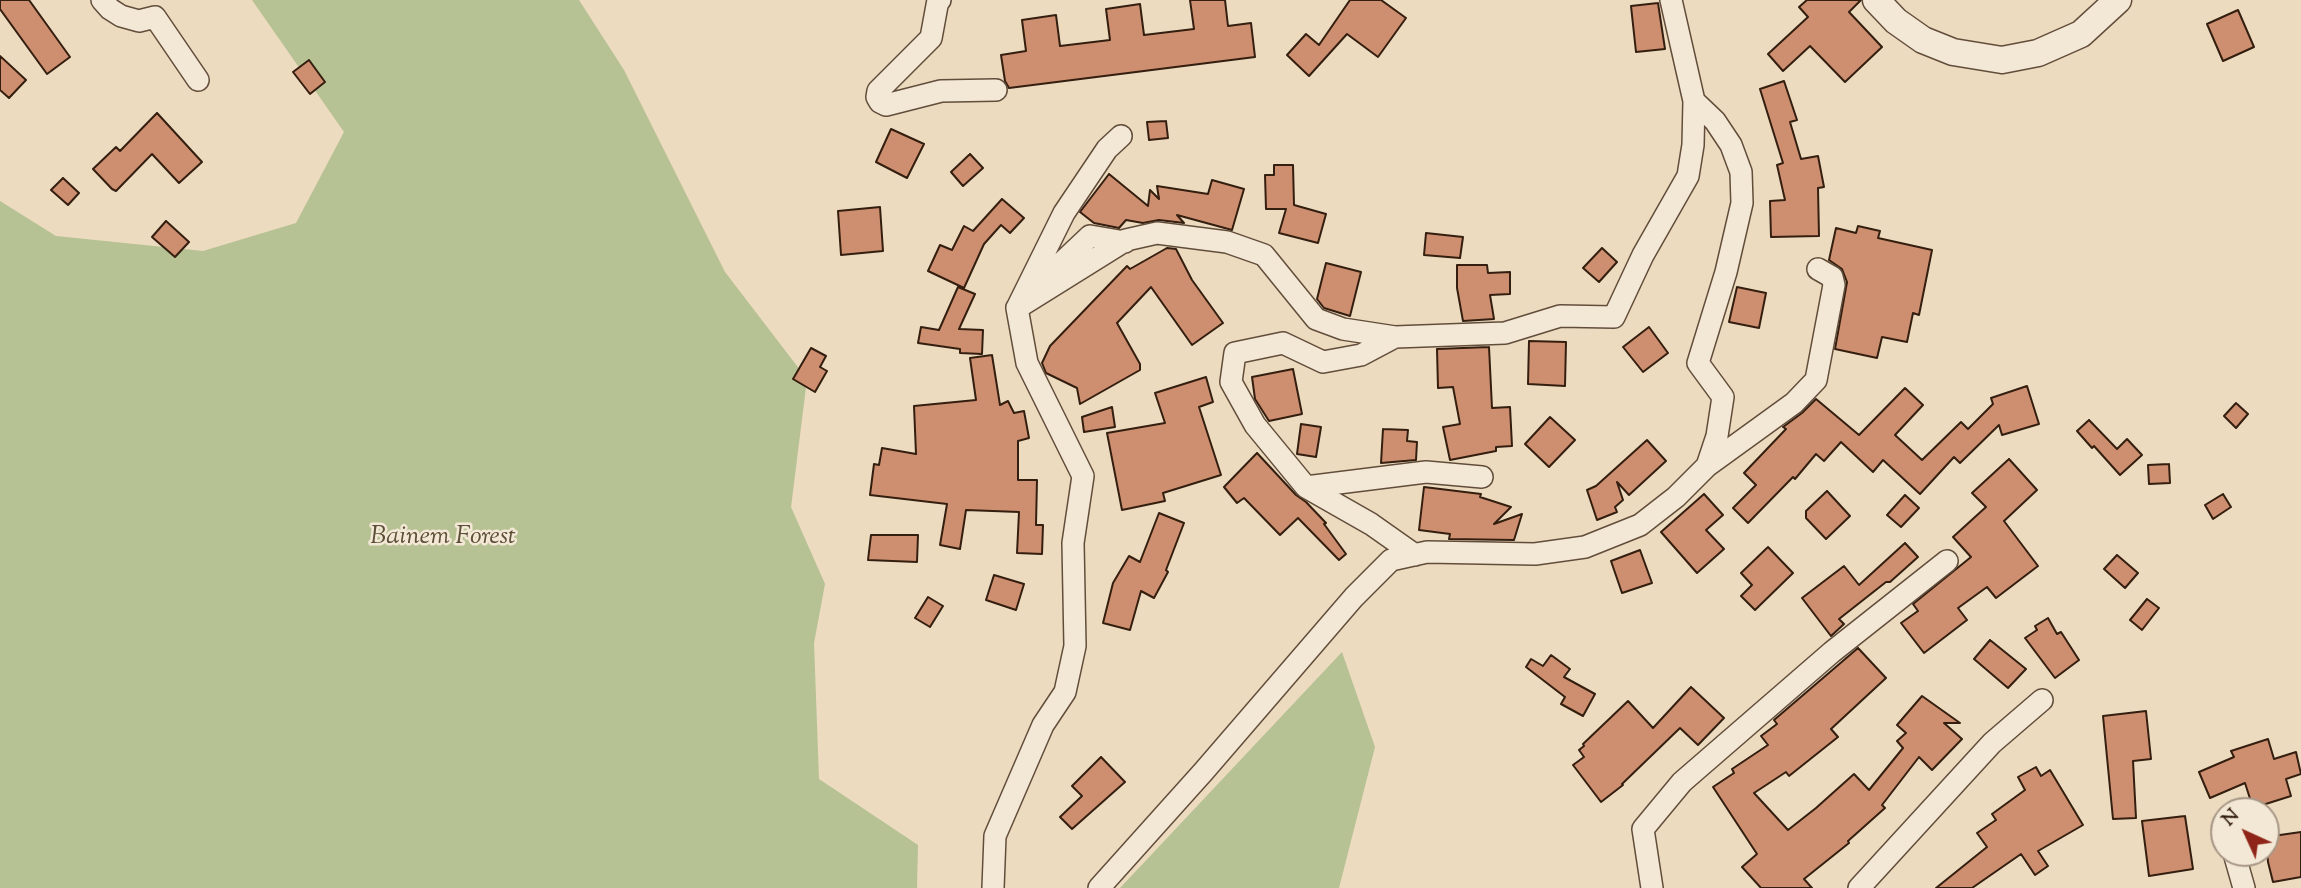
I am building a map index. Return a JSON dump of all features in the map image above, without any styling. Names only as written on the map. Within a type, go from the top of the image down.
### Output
[{"type":"street","points":[[102,0],[121,16],[139,21],[153,9],[198,80]]},
{"type":"street","points":[[933,0],[939,0],[931,38],[878,91],[880,102],[886,105],[942,91],[996,90]]},
{"type":"street","points":[[1017,308],[1090,236],[1125,242],[1157,233],[1227,242],[1264,255],[1317,319],[1343,329],[1395,337],[1504,333],[1560,316],[1614,317],[1643,255],[1688,176],[1693,145],[1694,101],[1671,0]]},
{"type":"street","points":[[1876,0],[1896,21],[1923,40],[1953,52],[2002,60],[2038,53],[2081,34],[2118,0]]},
{"type":"street","points":[[1694,101],[1715,121],[1731,145],[1741,172],[1740,215],[1698,363],[1723,397],[1717,436],[1707,466]]},
{"type":"street","points":[[993,888],[995,836],[1043,725],[1065,692],[1075,646],[1073,542],[1083,476],[1027,363],[1017,308],[1064,213],[1107,149],[1121,136]]},
{"type":"street","points":[[1099,888],[1354,597],[1391,560],[1440,552],[1535,554],[1585,547],[1640,525],[1707,466],[1794,403],[1816,380],[1834,285],[1832,277],[1818,269]]},
{"type":"street","points":[[1395,337],[1361,355],[1322,362],[1283,343],[1235,353],[1231,382],[1255,425],[1306,487],[1371,523],[1415,555]]},
{"type":"street","points":[[1306,487],[1426,472],[1482,477]]},
{"type":"street","points":[[1652,888],[1643,829],[1682,782],[1832,652],[1947,561]]},
{"type":"street","points":[[1859,888],[1992,743],[2042,700]]},
{"type":"street","points":[[2238,867],[2245,888]]},
{"type":"green space","name":"Bainem Forest","points":[[252,0],[579,0],[624,70],[725,272],[807,379],[791,507],[825,584],[814,643],[819,779],[918,845],[917,888],[0,888],[0,201],[56,236],[203,251],[296,223],[344,132]]},
{"type":"green space","points":[[1342,652],[1375,747],[1339,888],[1120,888]]},
{"type":"building","points":[[0,0],[29,0],[70,57],[47,74],[0,9]]},
{"type":"building","points":[[1190,0],[1225,0],[1228,26],[1251,23],[1255,57],[1009,88],[1005,81],[1001,55],[1026,51],[1022,20],[1056,15],[1060,46],[1110,40],[1106,9],[1140,4],[1144,35],[1194,29]]},
{"type":"building","points":[[1350,0],[1381,0],[1406,18],[1378,57],[1347,34],[1309,76],[1287,55],[1306,34],[1319,45]]},
{"type":"building","points":[[1807,0],[1861,0],[1849,12],[1882,47],[1845,82],[1810,46],[1783,71],[1768,54],[1808,17],[1799,7]]},
{"type":"building","points":[[1658,3],[1665,49],[1636,52],[1631,6]]},
{"type":"building","points":[[2238,10],[2254,47],[2223,61],[2207,24]]},
{"type":"building","points":[[0,56],[26,80],[9,98],[0,90]]},
{"type":"building","points":[[309,60],[325,82],[310,94],[293,72]]},
{"type":"building","points":[[1784,81],[1797,120],[1790,122],[1801,159],[1818,156],[1824,187],[1818,188],[1819,236],[1771,237],[1770,201],[1785,200],[1777,165],[1783,163],[1760,89]]},
{"type":"building","points":[[157,113],[202,162],[179,183],[152,154],[116,191],[112,189],[93,169],[116,147],[120,151]]},
{"type":"building","points":[[1166,121],[1168,138],[1149,140],[1147,122]]},
{"type":"building","points":[[891,129],[924,144],[907,178],[876,162]]},
{"type":"building","points":[[970,154],[983,168],[963,186],[951,172]]},
{"type":"building","points":[[1274,165],[1293,165],[1294,205],[1326,214],[1318,243],[1279,233],[1286,209],[1266,209],[1265,175],[1274,175]]},
{"type":"building","points":[[1109,174],[1148,206],[1150,190],[1159,199],[1157,186],[1208,194],[1212,180],[1244,189],[1232,230],[1177,215],[1184,223],[1159,220],[1143,223],[1126,220],[1119,228],[1094,223],[1080,212]]},
{"type":"building","points":[[63,178],[79,193],[68,205],[51,190]]},
{"type":"building","points":[[1002,199],[1024,218],[1010,233],[1001,225],[984,244],[964,288],[928,271],[940,245],[952,250],[964,226],[973,231]]},
{"type":"building","points":[[880,207],[883,251],[841,255],[838,211]]},
{"type":"building","points":[[166,221],[189,242],[175,257],[152,237]]},
{"type":"building","points":[[1858,226],[1880,231],[1878,238],[1932,250],[1919,315],[1913,313],[1907,342],[1882,337],[1877,358],[1835,349],[1847,282],[1842,269],[1829,260],[1836,228],[1856,233]]},
{"type":"building","points":[[1426,233],[1463,237],[1460,258],[1424,255]]},
{"type":"building","points":[[1167,248],[1176,249],[1192,280],[1223,323],[1192,345],[1151,287],[1117,323],[1140,364],[1140,370],[1080,404],[1077,388],[1046,373],[1042,363],[1050,346],[1127,266],[1130,269]]},
{"type":"building","points":[[1602,248],[1617,262],[1599,282],[1583,268]]},
{"type":"building","points":[[1326,263],[1361,272],[1350,316],[1324,308],[1317,299]]},
{"type":"building","points":[[1457,265],[1487,265],[1488,273],[1510,272],[1510,294],[1490,295],[1494,319],[1463,321],[1457,288]]},
{"type":"building","points":[[958,287],[975,294],[959,329],[983,330],[982,354],[960,353],[960,349],[918,343],[921,327],[939,330]]},
{"type":"building","points":[[1737,287],[1766,293],[1759,328],[1729,322]]},
{"type":"building","points":[[1649,327],[1668,353],[1643,372],[1623,347]]},
{"type":"building","points":[[1529,341],[1566,342],[1565,386],[1528,384]]},
{"type":"building","points":[[1489,347],[1492,408],[1510,407],[1512,446],[1496,447],[1496,451],[1450,460],[1443,427],[1460,424],[1453,387],[1438,388],[1437,349]]},
{"type":"building","points":[[811,348],[826,356],[820,367],[827,371],[815,392],[793,379]]},
{"type":"building","points":[[992,355],[1000,405],[1008,401],[1014,413],[1024,411],[1029,438],[1018,441],[1018,480],[1037,480],[1036,525],[1043,525],[1042,554],[1017,553],[1019,512],[966,510],[960,549],[940,545],[947,504],[870,495],[874,464],[879,465],[882,448],[916,454],[914,406],[976,400],[970,358]]},
{"type":"building","points":[[1293,369],[1302,414],[1269,421],[1255,399],[1252,377]]},
{"type":"building","points":[[1206,377],[1213,402],[1199,407],[1221,475],[1163,493],[1165,501],[1122,510],[1107,433],[1165,423],[1155,393]]},
{"type":"building","points":[[2027,386],[2039,424],[2002,435],[1999,425],[1960,463],[1954,457],[1920,494],[1883,460],[1873,472],[1841,442],[1824,461],[1816,454],[1795,479],[1793,477],[1748,523],[1733,508],[1756,485],[1744,473],[1786,429],[1783,427],[1816,399],[1859,435],[1905,388],[1923,405],[1895,435],[1922,460],[1961,422],[1968,429],[1993,404],[1991,398]]},
{"type":"building","points":[[2236,403],[2248,414],[2236,428],[2224,416]]},
{"type":"building","points":[[1112,407],[1115,427],[1084,432],[1082,417]]},
{"type":"building","points":[[1550,417],[1575,440],[1549,467],[1525,444]]},
{"type":"building","points":[[2089,420],[2117,449],[2127,439],[2142,455],[2120,475],[2077,431]]},
{"type":"building","points":[[1301,424],[1321,427],[1316,457],[1297,454]]},
{"type":"building","points":[[1383,429],[1408,430],[1407,441],[1417,442],[1416,460],[1381,463]]},
{"type":"building","points":[[1647,440],[1666,461],[1629,495],[1617,482],[1623,500],[1615,507],[1617,512],[1597,520],[1587,490],[1596,486]]},
{"type":"building","points":[[1257,453],[1326,523],[1324,524],[1346,554],[1339,560],[1298,518],[1280,535],[1244,498],[1237,503],[1224,487]]},
{"type":"building","points":[[2009,459],[2037,490],[2004,521],[2038,566],[1996,598],[1987,587],[1958,608],[1967,620],[1924,653],[1901,623],[1918,611],[1913,604],[1971,557],[1953,537],[1986,507],[1972,493]]},
{"type":"building","points":[[2169,464],[2170,483],[2149,484],[2148,465]]},
{"type":"building","points":[[1424,487],[1481,494],[1480,497],[1511,507],[1494,524],[1522,514],[1514,540],[1449,539],[1450,534],[1419,530]]},
{"type":"building","points":[[1827,491],[1850,516],[1826,539],[1806,518],[1806,511]]},
{"type":"building","points":[[1704,494],[1723,515],[1706,530],[1724,549],[1697,573],[1661,532]]},
{"type":"building","points":[[2223,494],[2231,507],[2213,519],[2205,505]]},
{"type":"building","points":[[1905,495],[1919,508],[1901,527],[1887,515]]},
{"type":"building","points":[[1159,513],[1184,523],[1166,570],[1168,572],[1154,598],[1141,591],[1130,630],[1103,623],[1113,583],[1129,556],[1140,562]]},
{"type":"building","points":[[871,535],[918,535],[917,562],[868,560]]},
{"type":"building","points":[[1905,543],[1918,557],[1890,582],[1886,582],[1839,619],[1844,624],[1831,636],[1802,598],[1844,566],[1859,585]]},
{"type":"building","points":[[1768,547],[1793,573],[1755,610],[1741,596],[1752,585],[1741,573]]},
{"type":"building","points":[[1640,550],[1652,583],[1622,593],[1611,561]]},
{"type":"building","points":[[2117,555],[2138,573],[2125,588],[2104,569]]},
{"type":"building","points":[[994,575],[1024,584],[1016,610],[986,600]]},
{"type":"building","points":[[928,597],[943,606],[930,627],[915,618]]},
{"type":"building","points":[[2147,599],[2159,608],[2142,630],[2130,620]]},
{"type":"building","points":[[2048,618],[2057,634],[2061,632],[2079,660],[2055,678],[2025,638],[2037,630],[2035,626]]},
{"type":"building","points":[[1990,640],[2026,669],[2008,688],[1974,659]]},
{"type":"building","points":[[1858,648],[1886,678],[1831,729],[1838,737],[1789,776],[1786,772],[1754,793],[1788,830],[1854,774],[1869,790],[1903,748],[1897,741],[1906,733],[1897,725],[1922,696],[1960,723],[1944,723],[1962,739],[1932,770],[1919,757],[1882,805],[1885,808],[1848,841],[1849,843],[1804,879],[1812,888],[1761,888],[1742,867],[1757,854],[1713,787],[1734,773],[1732,769],[1768,745],[1761,736],[1777,724],[1774,720]]},
{"type":"building","points":[[1551,655],[1570,669],[1564,677],[1595,694],[1583,716],[1561,704],[1565,697],[1526,667],[1531,659],[1543,666]]},
{"type":"building","points":[[1691,687],[1724,718],[1698,745],[1680,728],[1623,785],[1601,802],[1573,765],[1584,757],[1579,750],[1583,744],[1628,701],[1653,728]]},
{"type":"building","points":[[2146,711],[2151,759],[2133,761],[2136,818],[2113,819],[2103,716]]},
{"type":"building","points":[[2268,739],[2274,759],[2296,752],[2301,774],[2286,779],[2291,796],[2280,799],[2280,797],[2249,797],[2245,783],[2210,798],[2199,772],[2234,757],[2231,751]]},
{"type":"building","points":[[1101,757],[1125,782],[1072,829],[1060,817],[1082,796],[1072,786]]},
{"type":"building","points":[[2036,767],[2041,776],[2050,770],[2083,825],[2038,851],[2048,866],[2035,875],[2021,854],[1972,888],[1936,888],[1987,847],[1977,833],[1996,820],[1992,814],[2025,790],[2018,777]]},
{"type":"building","points":[[2185,816],[2193,869],[2149,876],[2142,821]]},
{"type":"building","points":[[2301,832],[2301,877],[2273,882],[2269,867],[2280,867],[2280,835]]}]
